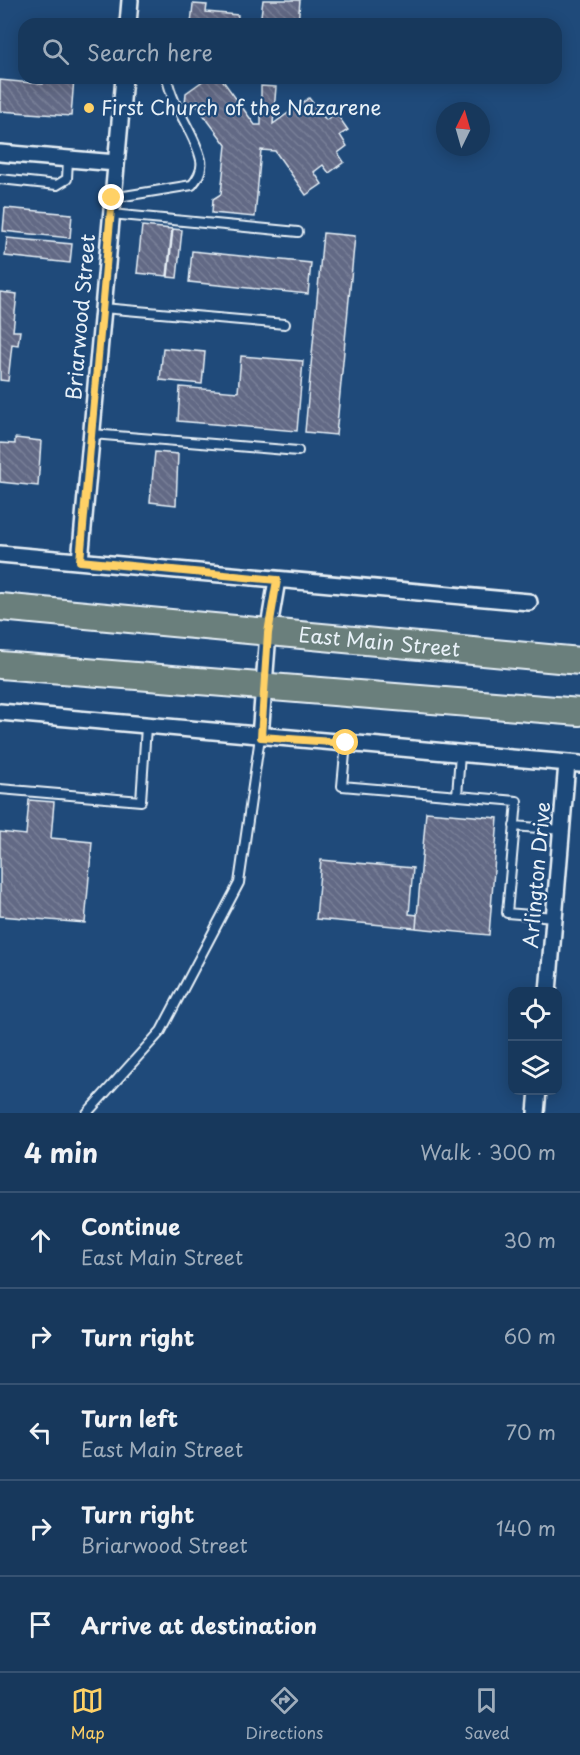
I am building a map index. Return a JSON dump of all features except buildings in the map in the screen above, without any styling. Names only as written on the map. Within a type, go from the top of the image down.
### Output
[{"type":"highway","name":"East Main Street","points":[[0,607],[580,661]]},
{"type":"highway","points":[[0,665],[580,712]]},
{"type":"street","points":[[128,18],[130,0]]},
{"type":"street","name":"Briarwood Street","points":[[80,561],[123,84]]},
{"type":"street","points":[[0,153],[116,163]]},
{"type":"street","points":[[0,554],[528,602]]},
{"type":"street","points":[[261,737],[268,633],[277,580]]},
{"type":"street","points":[[0,712],[146,727],[574,763]]},
{"type":"street","name":"Arlington Drive","points":[[548,987],[561,830],[574,763]]},
{"type":"street","points":[[536,1113],[538,1095]]},
{"type":"lane","points":[[112,206],[192,185],[199,177],[201,162],[173,103],[168,84]]},
{"type":"lane","points":[[0,179],[57,185],[67,179],[68,159]]},
{"type":"lane","points":[[112,206],[298,232]]},
{"type":"lane","points":[[103,308],[285,324]]},
{"type":"lane","points":[[92,434],[298,451]]},
{"type":"lane","points":[[0,789],[141,801],[146,727]]},
{"type":"lane","points":[[87,1113],[161,1031],[240,884],[261,737]]},
{"type":"lane","points":[[346,743],[342,786],[517,801],[507,913],[554,917]]},
{"type":"lane","points":[[457,796],[460,753]]},
{"type":"lane","points":[[514,826],[561,830]]},
{"type":"place","name":"First Church of the Nazarene","points":[[89,108]]},
{"type":"route","points":[[112,198],[80,561],[277,580],[268,633],[261,737],[346,743]]}]
